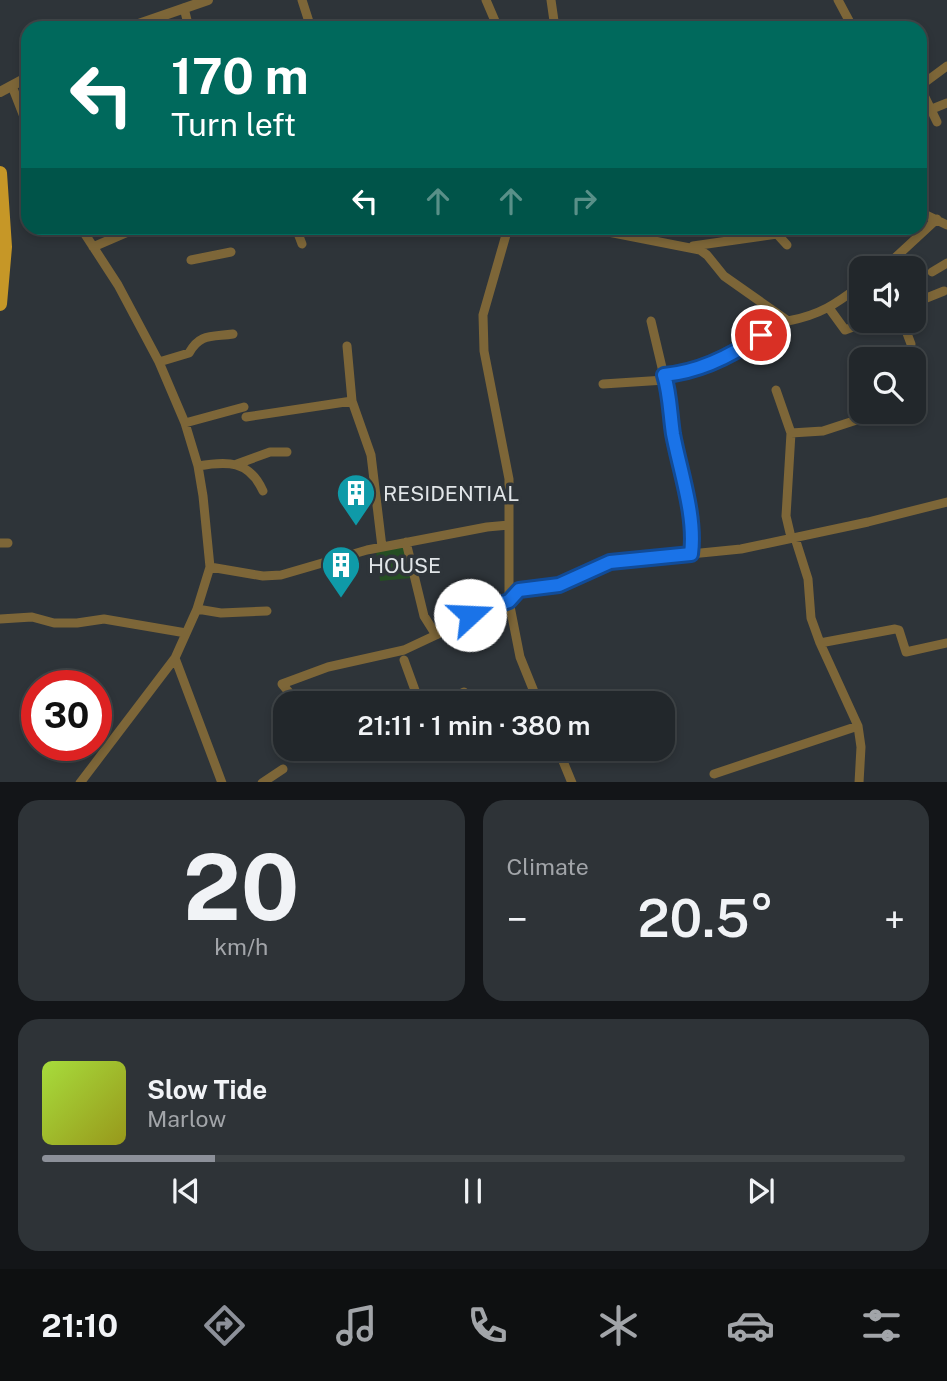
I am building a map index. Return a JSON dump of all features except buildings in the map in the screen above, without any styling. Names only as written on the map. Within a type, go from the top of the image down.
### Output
[{"type":"main road","points":[[0,173],[5,247],[0,303]]},
{"type":"street","points":[[147,21],[208,0]]},
{"type":"street","points":[[302,0],[309,21]]},
{"type":"street","points":[[486,0],[495,21]]},
{"type":"street","points":[[551,0],[554,21]]},
{"type":"street","points":[[838,0],[849,21]]},
{"type":"street","points":[[184,8],[187,21]]},
{"type":"street","points":[[927,81],[947,66]]},
{"type":"street","points":[[0,92],[21,80]]},
{"type":"street","points":[[12,86],[21,109]]},
{"type":"street","points":[[927,99],[937,122]]},
{"type":"street","points":[[932,109],[947,103]]},
{"type":"street","points":[[927,215],[947,225]]},
{"type":"street","points":[[927,228],[937,219]]},
{"type":"street","points":[[80,782],[175,658],[197,609],[210,567],[198,466],[185,423],[159,362],[118,285],[85,235]]},
{"type":"street","points":[[93,247],[120,235]]},
{"type":"street","points":[[299,235],[303,244]]},
{"type":"street","points":[[506,235],[483,315],[484,351],[509,480],[509,601],[520,657],[534,691]]},
{"type":"street","points":[[626,235],[691,247],[707,255],[724,275],[788,321],[805,318],[830,308],[849,294]]},
{"type":"street","points":[[691,247],[740,235]]},
{"type":"street","points":[[778,235],[787,245]]},
{"type":"street","points":[[897,256],[920,235]]},
{"type":"street","points":[[191,260],[231,252]]},
{"type":"street","points":[[932,272],[947,263]]},
{"type":"street","points":[[926,298],[944,291]]},
{"type":"street","points":[[830,308],[845,330],[849,329]]},
{"type":"street","points":[[603,384],[665,377],[696,369],[747,345],[775,325],[779,315]]},
{"type":"street","points":[[650,321],[668,384],[670,417],[685,489],[691,554]]},
{"type":"street","points":[[907,333],[911,344]]},
{"type":"street","points":[[159,362],[189,353],[194,343],[200,339],[233,334]]},
{"type":"street","points":[[348,346],[352,401],[371,456],[382,547]]},
{"type":"street","points":[[776,390],[791,433],[786,516],[808,579],[809,606],[820,643],[859,726],[859,782]]},
{"type":"street","points":[[185,423],[245,412],[352,401]]},
{"type":"street","points":[[791,433],[823,431],[849,423]]},
{"type":"street","points":[[237,464],[270,452],[287,452]]},
{"type":"street","points":[[198,466],[237,464],[249,471],[262,491]]},
{"type":"street","points":[[288,691],[282,684],[328,667],[404,650],[470,615],[509,601],[519,590],[559,585],[610,562],[741,549],[947,502]]},
{"type":"street","points":[[210,567],[263,576],[281,575],[382,547],[509,525]]},
{"type":"street","points":[[406,542],[424,616],[436,635]]},
{"type":"street","points":[[197,609],[221,613],[267,611]]},
{"type":"street","points":[[0,619],[32,617],[77,623],[104,619],[139,623],[186,634]]},
{"type":"street","points":[[820,643],[895,629],[899,630],[906,652],[947,643]]},
{"type":"street","points":[[175,658],[222,782]]},
{"type":"street","points":[[404,660],[415,691]]},
{"type":"street","points":[[714,774],[859,726]]},
{"type":"street","points":[[563,761],[572,782]]},
{"type":"street","points":[[262,782],[283,769]]},
{"type":"green space","points":[[405,547],[411,578],[380,581],[376,551]]},
{"type":"place","name":"RESIDENTIAL","points":[[356,527]]},
{"type":"place","name":"HOUSE","points":[[341,599]]},
{"type":"route","points":[[470,615],[509,601],[519,590],[559,585],[610,562],[691,554],[685,489],[670,417],[668,384],[664,375],[696,369],[747,345],[761,335]]}]
